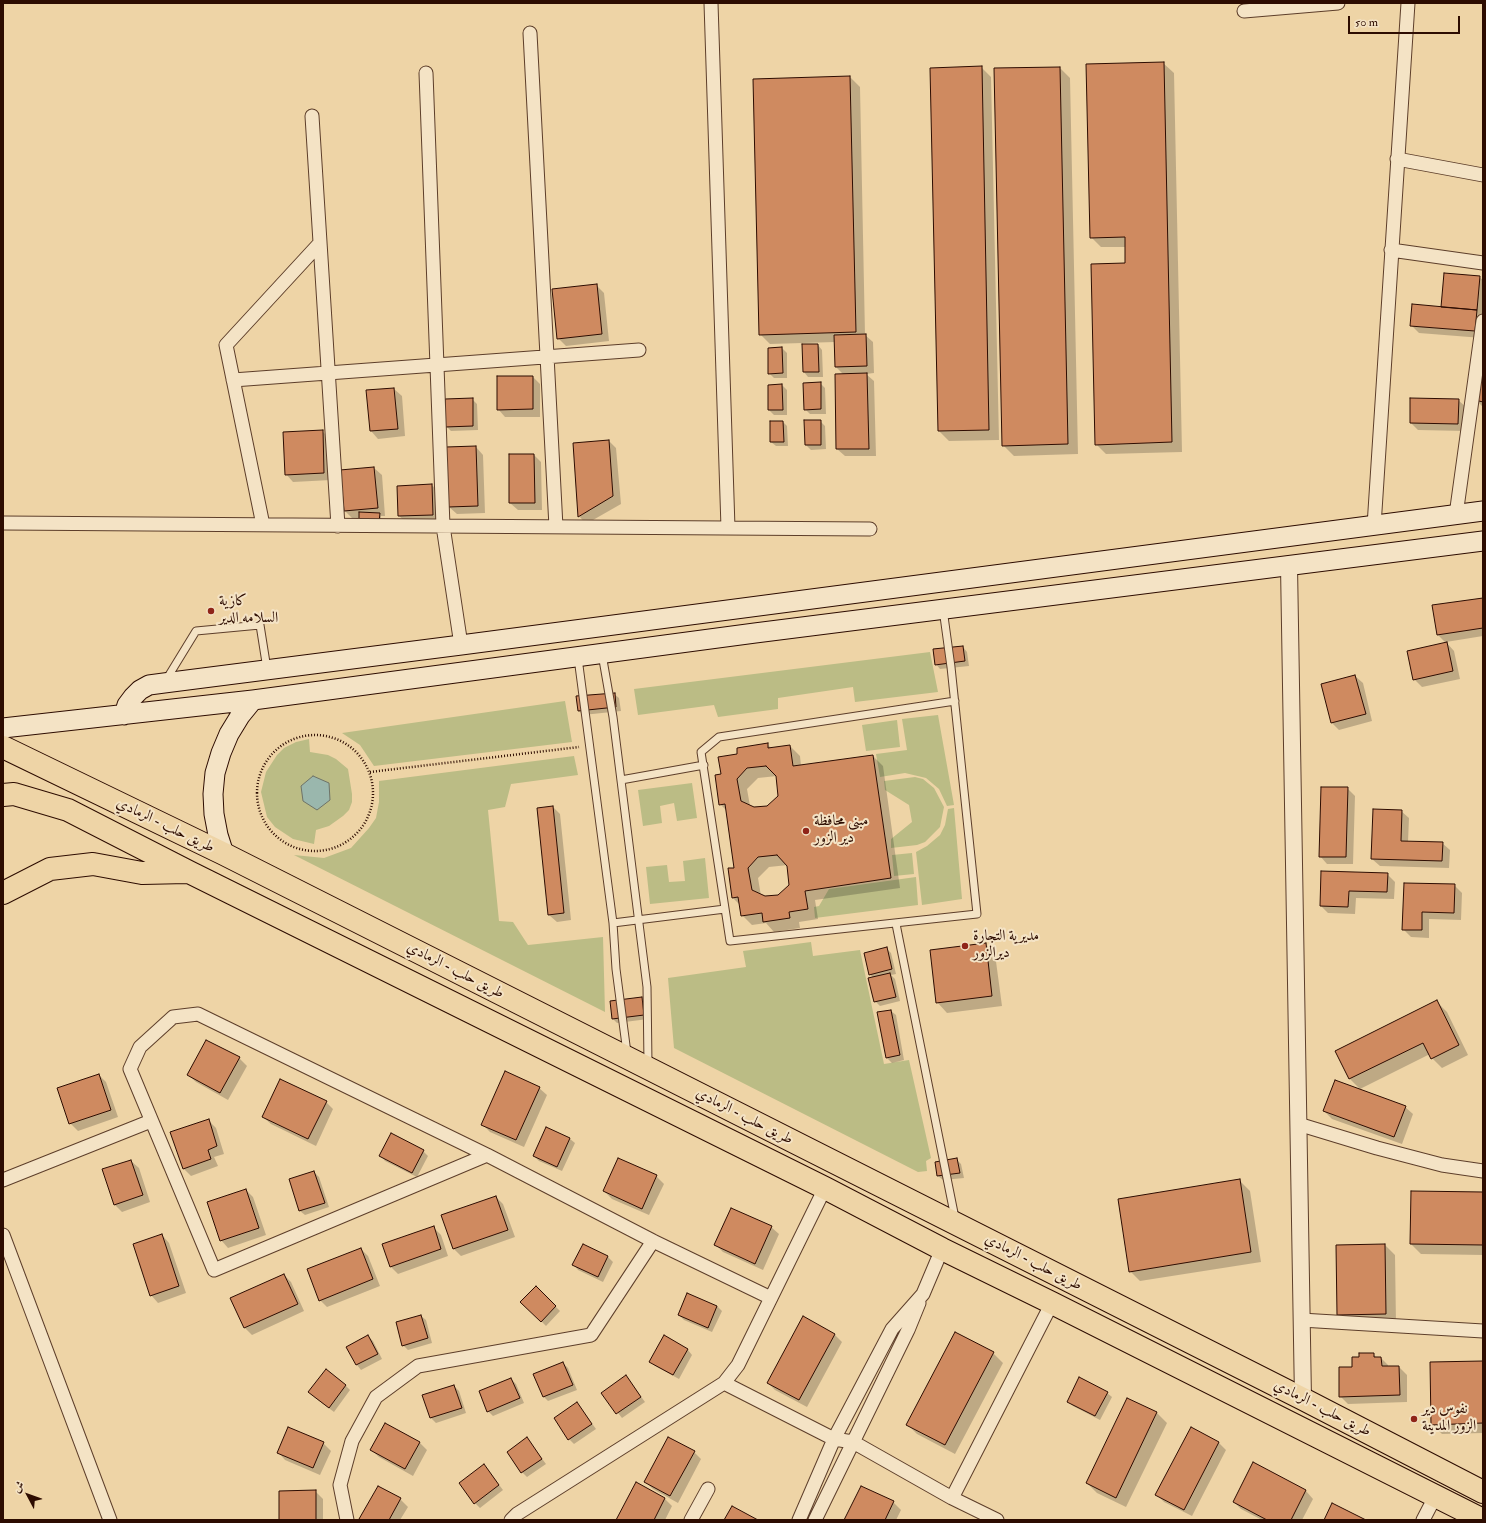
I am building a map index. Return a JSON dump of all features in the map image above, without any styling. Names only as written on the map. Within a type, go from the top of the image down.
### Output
[{"type":"highway","name":"طريق حلب - الرمادي","points":[[3,747],[224,854],[1303,1399],[1483,1492]]},
{"type":"highway","name":"طريق حلب - الرمادي","points":[[3,795],[14,794],[68,810],[189,872],[825,1188],[942,1249],[1436,1495],[1483,1520]]},
{"type":"highway","points":[[3,893],[50,869],[86,864],[142,873],[189,872]]},
{"type":"main road","points":[[124,715],[127,705],[140,690],[149,685],[164,682],[461,645],[1483,512]]},
{"type":"main road","points":[[3,728],[253,700],[943,609],[1483,541]]},
{"type":"main road","points":[[224,854],[218,835],[214,814],[213,794],[215,773],[229,734],[240,716],[253,700]]},
{"type":"street","points":[[711,3],[728,528]]},
{"type":"street","points":[[1244,11],[1338,3]]},
{"type":"street","points":[[1374,526],[1408,3]]},
{"type":"street","points":[[530,33],[556,527]]},
{"type":"street","points":[[426,73],[443,526],[461,645]]},
{"type":"street","points":[[312,116],[338,526]]},
{"type":"street","points":[[1397,160],[1483,175]]},
{"type":"street","points":[[263,525],[226,345],[320,243]]},
{"type":"street","points":[[1391,250],[1483,263]]},
{"type":"street","points":[[1456,515],[1483,321]]},
{"type":"street","points":[[233,380],[639,350]]},
{"type":"street","points":[[3,523],[870,529]]},
{"type":"street","points":[[1289,566],[1303,1399]]},
{"type":"street","points":[[487,1155],[214,1270],[130,1069],[140,1047],[174,1017],[198,1014],[487,1155],[653,1241],[771,1298]]},
{"type":"street","points":[[3,1180],[151,1121]]},
{"type":"street","points":[[1298,1124],[1377,1148],[1442,1164],[1483,1171]]},
{"type":"street","points":[[517,1518],[724,1382],[738,1365],[825,1188]]},
{"type":"street","points":[[3,1235],[110,1520]]},
{"type":"street","points":[[347,1520],[340,1485],[352,1441],[376,1397],[418,1366],[591,1335],[653,1241]]},
{"type":"street","points":[[815,1520],[908,1330],[942,1249]]},
{"type":"street","points":[[799,1520],[834,1439],[892,1329],[923,1294]]},
{"type":"street","points":[[952,1498],[1052,1303]]},
{"type":"street","points":[[1301,1320],[1483,1331]]},
{"type":"street","points":[[724,1382],[834,1439],[853,1442],[952,1498],[997,1520]]},
{"type":"street","points":[[691,1520],[708,1489]]},
{"type":"street","points":[[1423,1520],[1436,1495]]},
{"type":"lane","points":[[943,609],[955,701],[977,914],[730,941],[701,752],[718,737],[955,701]]},
{"type":"lane","points":[[164,682],[196,631],[260,625],[267,670]]},
{"type":"lane","points":[[602,654],[613,717],[647,987],[648,1069]]},
{"type":"lane","points":[[578,657],[613,923],[616,969],[628,1058]]},
{"type":"lane","points":[[621,780],[704,765]]},
{"type":"lane","points":[[613,923],[639,921],[725,909]]},
{"type":"lane","points":[[896,924],[956,1224]]},
{"type":"path","points":[[318,734],[340,740],[358,753],[370,772],[373,783],[373,794],[369,814],[359,831],[343,844],[333,848],[313,852],[293,848],[272,833],[263,821],[259,811],[256,789],[258,778],[268,757],[285,742],[295,738],[318,734]]},
{"type":"path","points":[[370,772],[589,746]]},
{"type":"green space","points":[[930,652],[938,692],[855,702],[853,687],[778,698],[778,709],[718,717],[714,705],[638,715],[634,689]]},
{"type":"green space","points":[[565,701],[572,742],[374,766],[360,745],[342,733]]},
{"type":"green space","points":[[938,715],[954,805],[947,806],[939,789],[926,778],[905,773],[880,777],[876,754],[907,750],[902,719]]},
{"type":"green space","points":[[897,720],[900,747],[866,751],[862,725]]},
{"type":"green space","points":[[309,739],[310,752],[328,755],[336,759],[348,769],[352,794],[352,802],[349,810],[329,826],[316,830],[314,844],[293,839],[275,827],[267,817],[261,792],[266,772],[277,755],[284,748],[296,742]]},
{"type":"green space","points":[[574,756],[578,775],[511,784],[505,807],[488,810],[499,921],[513,922],[528,945],[603,937],[605,1012],[294,855],[324,858],[351,848],[376,818],[379,802],[379,781]]},
{"type":"green space","points":[[915,777],[923,779],[934,788],[944,807],[940,827],[925,842],[917,845],[891,848],[891,839],[912,822],[909,805],[885,790],[884,781]]},
{"type":"green space","points":[[692,783],[697,818],[677,821],[674,803],[660,806],[662,823],[643,826],[638,790]]},
{"type":"green space","points":[[954,808],[962,899],[922,905],[916,852],[927,846],[940,835],[945,825],[948,809]]},
{"type":"green space","points":[[912,853],[914,874],[894,876],[892,855]]},
{"type":"green space","points":[[705,858],[709,898],[650,904],[646,867],[667,865],[669,882],[685,881],[683,861]]},
{"type":"green space","points":[[916,877],[918,905],[815,918],[814,907],[819,906],[829,889]]},
{"type":"green space","points":[[811,942],[813,956],[860,950],[884,1064],[909,1060],[931,1158],[926,1161],[927,1171],[918,1172],[674,1048],[668,978],[746,967],[743,951]]},
{"type":"water","points":[[313,776],[329,783],[330,800],[317,810],[303,801],[301,786]]},
{"type":"building","points":[[1164,62],[1172,442],[1095,445],[1091,264],[1125,263],[1125,237],[1090,238],[1086,64]]},
{"type":"building","points":[[982,66],[989,430],[938,431],[930,68]]},
{"type":"building","points":[[1060,67],[1068,444],[1002,446],[994,68]]},
{"type":"building","points":[[850,76],[856,332],[759,335],[753,79]]},
{"type":"building","points":[[1444,273],[1480,276],[1477,310],[1441,307]]},
{"type":"building","points":[[597,284],[602,334],[557,339],[552,289]]},
{"type":"building","points":[[1412,304],[1477,310],[1475,331],[1410,326]]},
{"type":"building","points":[[866,334],[867,366],[835,367],[834,335]]},
{"type":"building","points":[[802,344],[818,344],[819,372],[803,372]]},
{"type":"building","points":[[782,347],[783,373],[768,374],[768,348]]},
{"type":"building","points":[[867,373],[869,449],[836,449],[835,374]]},
{"type":"building","points":[[1480,373],[1483,373],[1483,402],[1475,400]]},
{"type":"building","points":[[497,376],[533,376],[533,409],[497,410]]},
{"type":"building","points":[[821,382],[821,409],[804,410],[803,383]]},
{"type":"building","points":[[782,384],[783,410],[768,410],[768,385]]},
{"type":"building","points":[[394,388],[398,429],[370,431],[366,390]]},
{"type":"building","points":[[473,398],[473,426],[445,427],[445,399]]},
{"type":"building","points":[[1410,398],[1459,399],[1458,424],[1410,423]]},
{"type":"building","points":[[804,420],[821,420],[821,445],[805,445]]},
{"type":"building","points":[[770,421],[783,421],[784,442],[770,442]]},
{"type":"building","points":[[323,430],[324,473],[285,475],[283,432]]},
{"type":"building","points":[[609,440],[613,496],[578,517],[573,443]]},
{"type":"building","points":[[476,446],[478,506],[448,507],[446,447]]},
{"type":"building","points":[[509,454],[534,454],[535,503],[509,503]]},
{"type":"building","points":[[374,467],[378,508],[344,511],[340,470]]},
{"type":"building","points":[[432,484],[433,515],[398,516],[397,486]]},
{"type":"building","points":[[359,512],[380,513],[379,522],[359,521]]},
{"type":"building","points":[[1483,598],[1483,628],[1437,635],[1432,605]]},
{"type":"building","points":[[1447,642],[1453,671],[1413,680],[1407,651]]},
{"type":"building","points":[[963,646],[965,661],[935,665],[933,649]]},
{"type":"building","points":[[1355,675],[1366,714],[1331,723],[1321,684]]},
{"type":"building","points":[[615,693],[616,707],[578,711],[576,696]]},
{"type":"building","name":"مبنى محافظة دير الزور","points":[[768,743],[768,748],[790,745],[793,766],[873,755],[891,878],[805,891],[808,909],[789,912],[790,918],[763,922],[762,913],[741,916],[738,897],[732,898],[728,868],[734,868],[725,804],[719,805],[715,775],[721,774],[718,757],[737,754],[737,748]],"holes":[[[766,766],[776,776],[778,796],[767,806],[754,807],[741,801],[737,779],[747,768]],[[777,855],[787,866],[789,885],[778,895],[765,896],[752,890],[748,868],[758,857]]]},
{"type":"building","points":[[1321,787],[1348,787],[1346,857],[1319,857]]},
{"type":"building","points":[[553,806],[564,913],[548,915],[537,808]]},
{"type":"building","points":[[1373,809],[1402,810],[1401,841],[1443,842],[1442,861],[1371,859]]},
{"type":"building","points":[[1321,871],[1388,873],[1387,892],[1349,891],[1348,907],[1320,906]]},
{"type":"building","points":[[1404,883],[1455,884],[1454,913],[1422,912],[1422,930],[1402,930]]},
{"type":"building","points":[[986,943],[992,996],[936,1003],[930,950]]},
{"type":"building","points":[[887,947],[892,969],[869,975],[864,953]]},
{"type":"building","points":[[890,973],[896,997],[874,1002],[868,978]]},
{"type":"building","points":[[642,997],[644,1015],[612,1019],[610,1001]]},
{"type":"building","points":[[1437,1000],[1459,1045],[1431,1059],[1423,1043],[1349,1079],[1335,1051]]},
{"type":"building","points":[[891,1010],[900,1055],[886,1058],[877,1012]]},
{"type":"building","points":[[206,1040],[240,1057],[220,1093],[187,1075]]},
{"type":"building","points":[[505,1071],[540,1087],[516,1140],[481,1125]]},
{"type":"building","points":[[99,1074],[111,1110],[69,1124],[57,1088]]},
{"type":"building","points":[[280,1079],[327,1101],[308,1139],[262,1117]]},
{"type":"building","points":[[1335,1080],[1406,1106],[1394,1137],[1323,1111]]},
{"type":"building","points":[[209,1119],[217,1146],[208,1150],[211,1159],[183,1169],[170,1132]]},
{"type":"building","points":[[546,1127],[570,1138],[557,1167],[533,1156]]},
{"type":"building","points":[[391,1133],[424,1150],[412,1173],[379,1156]]},
{"type":"building","points":[[618,1158],[657,1175],[642,1209],[603,1191]]},
{"type":"building","points":[[957,1158],[960,1173],[937,1176],[935,1162]]},
{"type":"building","points":[[131,1160],[143,1195],[114,1205],[102,1169]]},
{"type":"building","points":[[314,1171],[325,1203],[299,1211],[289,1179]]},
{"type":"building","points":[[1240,1179],[1251,1252],[1129,1272],[1118,1199]]},
{"type":"building","points":[[246,1189],[259,1228],[220,1241],[207,1202]]},
{"type":"building","points":[[1411,1191],[1483,1192],[1483,1245],[1410,1244]]},
{"type":"building","points":[[496,1196],[508,1230],[453,1249],[441,1215]]},
{"type":"building","points":[[731,1208],[772,1226],[755,1264],[714,1245]]},
{"type":"building","points":[[434,1226],[441,1249],[390,1267],[382,1244]]},
{"type":"building","points":[[162,1234],[179,1286],[150,1296],[133,1244]]},
{"type":"building","points":[[583,1244],[608,1256],[598,1277],[572,1265]]},
{"type":"building","points":[[1385,1244],[1386,1314],[1337,1315],[1336,1245]]},
{"type":"building","points":[[361,1248],[373,1279],[319,1301],[307,1269]]},
{"type":"building","points":[[284,1274],[298,1304],[244,1328],[230,1298]]},
{"type":"building","points":[[536,1286],[556,1306],[541,1322],[520,1302]]},
{"type":"building","points":[[687,1293],[717,1306],[708,1328],[678,1315]]},
{"type":"building","points":[[421,1315],[428,1338],[402,1346],[396,1322]]},
{"type":"building","points":[[803,1316],[835,1334],[799,1400],[767,1383]]},
{"type":"building","points":[[955,1332],[994,1352],[945,1445],[906,1425]]},
{"type":"building","points":[[368,1335],[378,1354],[356,1365],[346,1347]]},
{"type":"building","points":[[664,1335],[688,1349],[673,1375],[649,1362]]},
{"type":"building","points":[[1359,1353],[1374,1353],[1374,1357],[1381,1357],[1382,1366],[1399,1366],[1400,1395],[1339,1397],[1339,1367],[1352,1367],[1352,1357],[1359,1357]]},
{"type":"building","points":[[1483,1361],[1483,1423],[1431,1425],[1430,1362]]},
{"type":"building","points":[[563,1362],[573,1385],[543,1397],[533,1374]]},
{"type":"building","points":[[326,1369],[346,1385],[329,1408],[308,1392]]},
{"type":"building","points":[[626,1375],[641,1397],[616,1414],[601,1393]]},
{"type":"building","points":[[1079,1377],[1108,1392],[1095,1416],[1067,1402]]},
{"type":"building","points":[[511,1378],[520,1398],[487,1412],[479,1391]]},
{"type":"building","points":[[454,1385],[462,1408],[430,1418],[422,1395]]},
{"type":"building","points":[[1127,1398],[1157,1412],[1116,1498],[1086,1483]]},
{"type":"building","points":[[577,1402],[592,1424],[568,1440],[554,1418]]},
{"type":"building","points":[[385,1423],[420,1442],[405,1469],[370,1450]]},
{"type":"building","points":[[288,1427],[324,1442],[313,1468],[277,1453]]},
{"type":"building","points":[[1191,1427],[1219,1442],[1184,1510],[1155,1495]]},
{"type":"building","points":[[527,1437],[542,1459],[521,1473],[507,1452]]},
{"type":"building","points":[[668,1437],[695,1451],[670,1496],[644,1482]]},
{"type":"building","points":[[1253,1462],[1306,1490],[1291,1520],[1267,1520],[1233,1502]]},
{"type":"building","points":[[484,1464],[499,1485],[474,1504],[459,1483]]},
{"type":"building","points":[[636,1482],[665,1498],[654,1520],[616,1520]]},
{"type":"building","points":[[378,1486],[401,1498],[389,1520],[359,1519]]},
{"type":"building","points":[[861,1486],[894,1501],[885,1520],[844,1520]]},
{"type":"building","points":[[316,1490],[316,1520],[279,1520],[279,1491]]},
{"type":"building","points":[[1332,1503],[1366,1520],[1324,1520]]},
{"type":"building","points":[[732,1506],[758,1520],[724,1520]]},
{"type":"place","name":"كازية السلامه الدير","points":[[211,611]]},
{"type":"place","name":"مبنى محافظة دير الزور","points":[[806,831]]},
{"type":"place","name":"مديرية التجارة ديرالزور","points":[[965,946]]},
{"type":"place","name":"نفوس دير الزور المدينة","points":[[1414,1419]]}]
